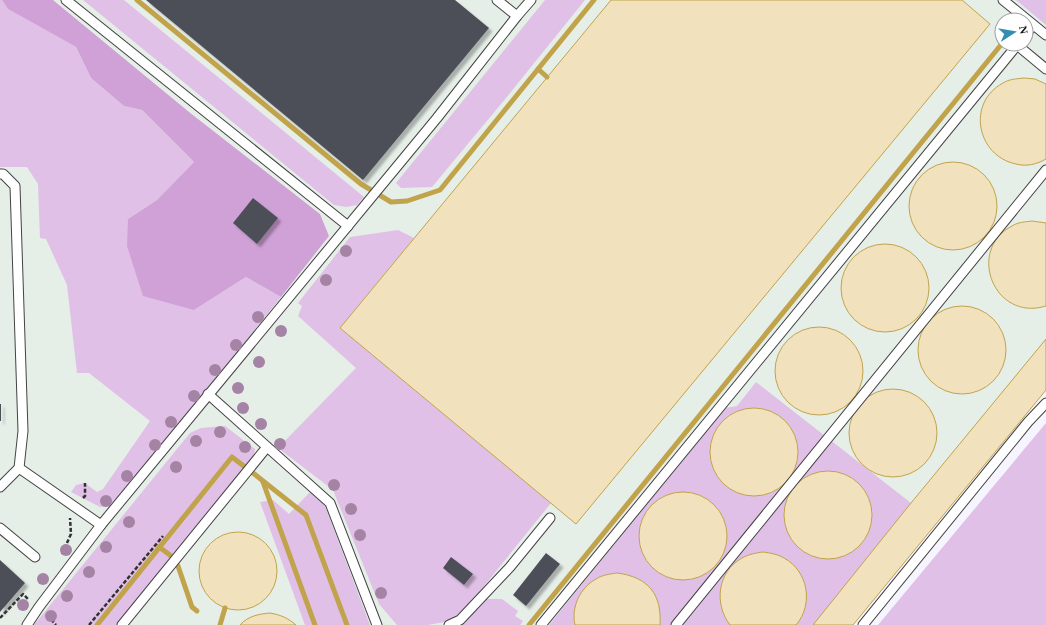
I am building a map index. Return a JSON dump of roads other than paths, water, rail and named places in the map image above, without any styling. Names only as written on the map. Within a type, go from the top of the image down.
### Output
[{"type":"lane","points":[[66,0],[348,226]]},
{"type":"lane","points":[[497,0],[517,16]]},
{"type":"lane","points":[[27,625],[101,525],[437,118],[531,0]]},
{"type":"lane","points":[[1002,0],[1017,12]]},
{"type":"lane","points":[[1034,26],[1046,35]]},
{"type":"lane","points":[[542,625],[1011,52]]},
{"type":"lane","points":[[1027,52],[1046,69]]},
{"type":"lane","points":[[676,625],[1046,170]]},
{"type":"lane","points":[[0,174],[3,174],[15,186],[23,431],[19,468],[0,487]]},
{"type":"lane","points":[[208,394],[330,503],[377,625]]},
{"type":"lane","points":[[863,625],[1028,422],[1046,403]]},
{"type":"lane","points":[[122,625],[267,447]]},
{"type":"lane","points":[[19,468],[101,525]]},
{"type":"lane","points":[[449,625],[460,620],[510,567],[550,518]]},
{"type":"lane","points":[[0,528],[35,557]]},
{"type":"waterway","points":[[137,0],[361,184],[391,202],[407,201],[440,190],[594,0]]},
{"type":"waterway","points":[[529,625],[995,52]]},
{"type":"waterway","points":[[538,69],[547,77]]},
{"type":"waterway","points":[[97,625],[232,457],[245,467]]},
{"type":"waterway","points":[[253,473],[306,515],[347,625]]},
{"type":"waterway","points":[[263,482],[315,625]]},
{"type":"waterway","points":[[159,547],[170,555],[178,566],[192,607],[197,611]]},
{"type":"waterway","points":[[220,625],[225,608]]}]
